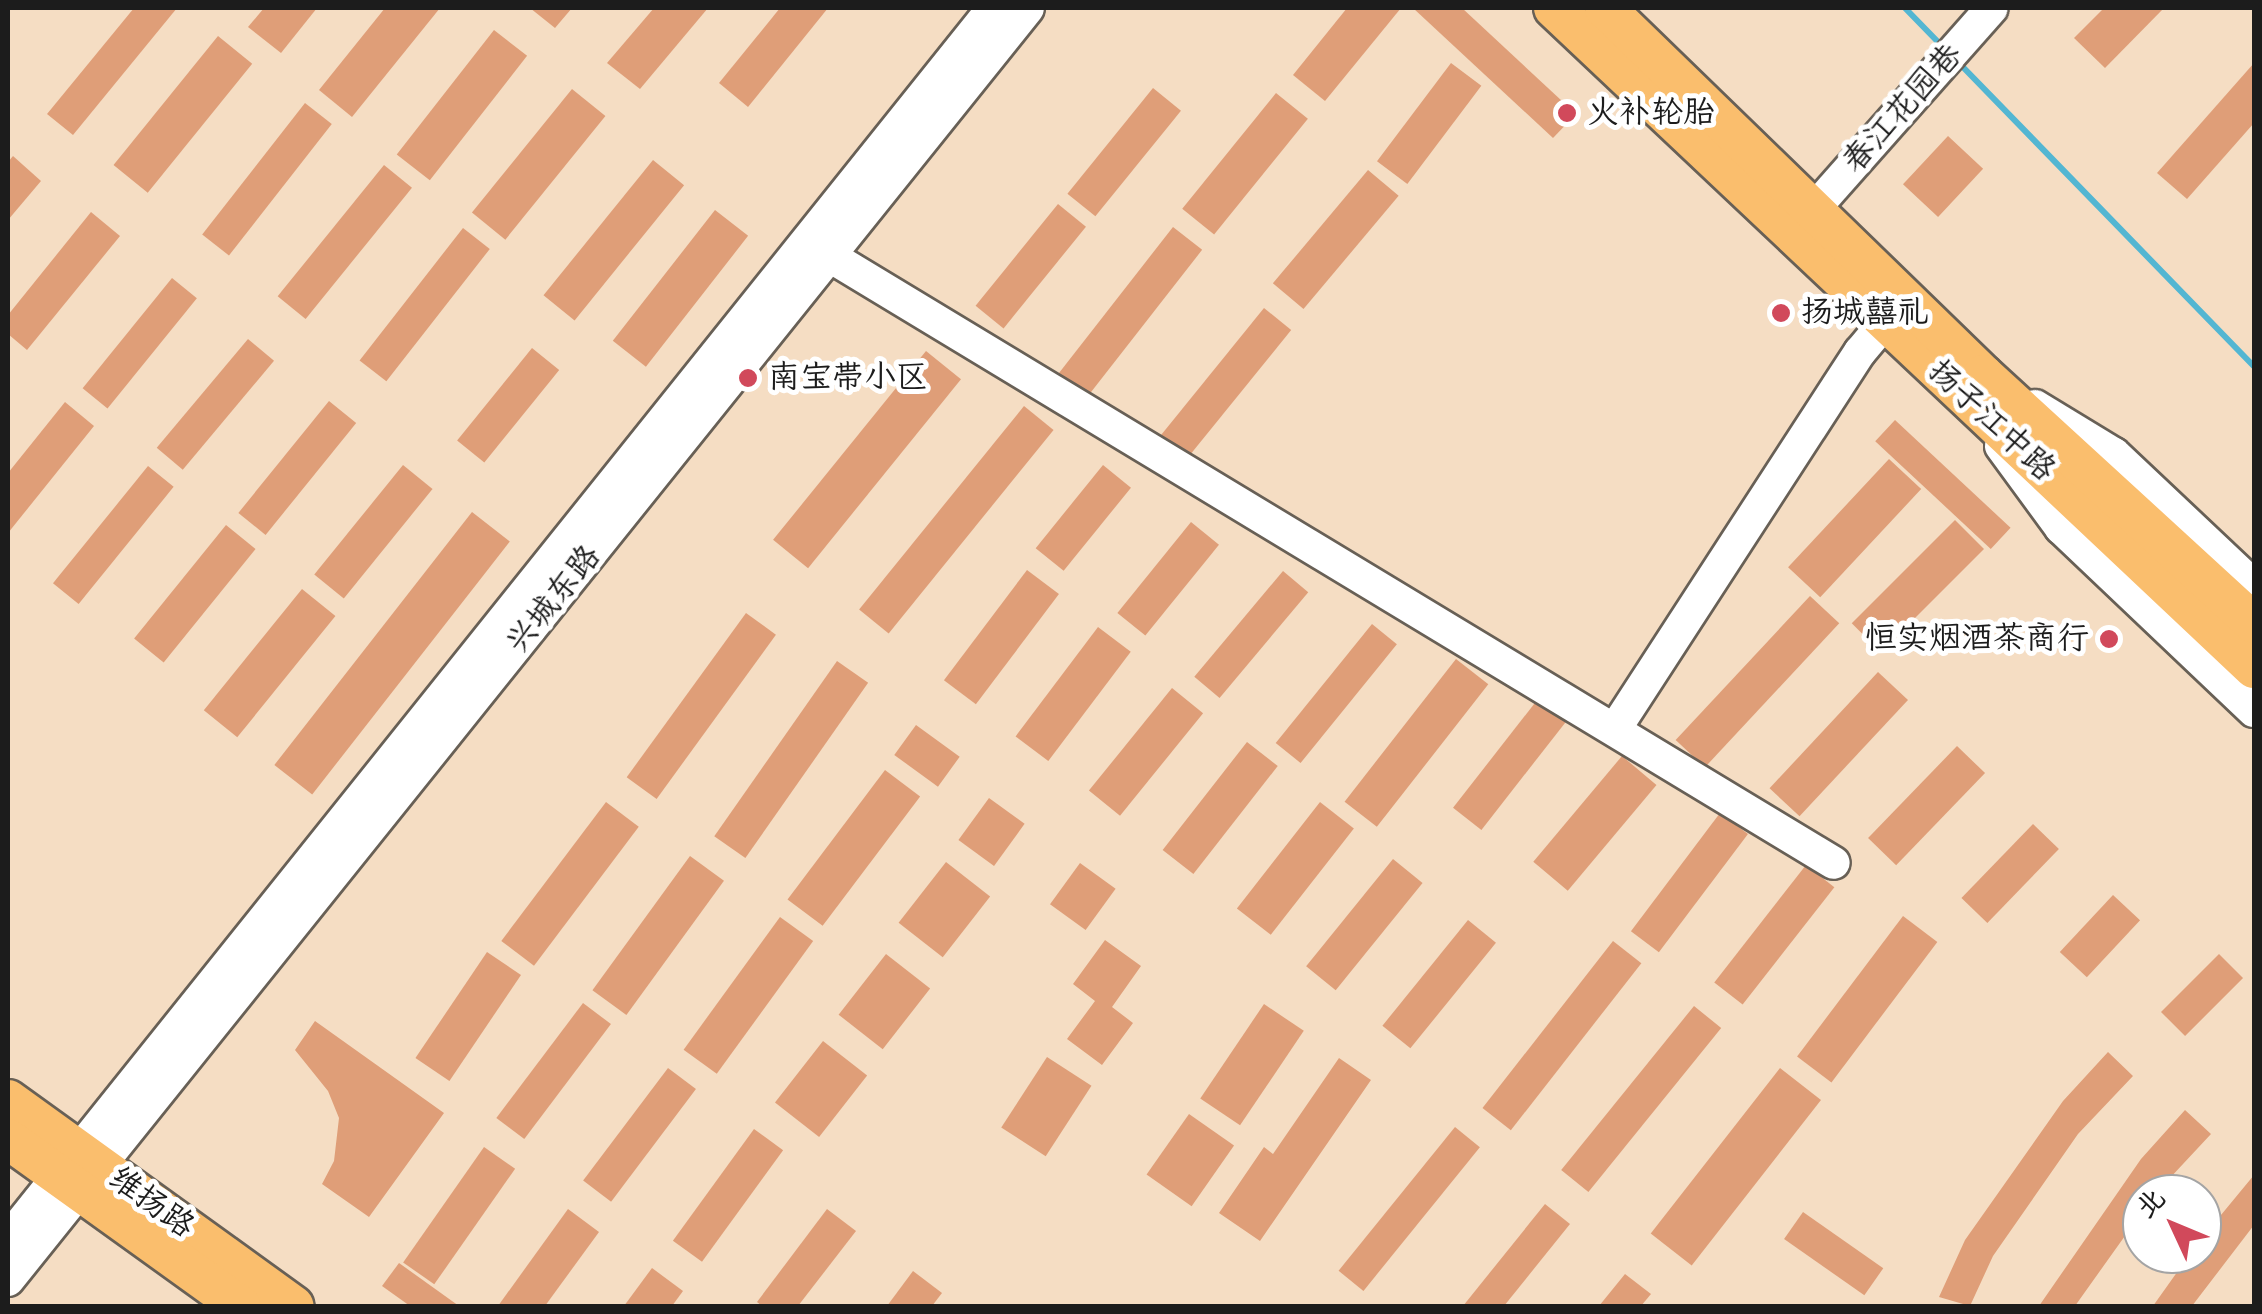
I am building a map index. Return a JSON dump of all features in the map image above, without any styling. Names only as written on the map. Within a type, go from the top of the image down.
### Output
[{"type":"main road","name":"扬子江中路","points":[[1554,8],[1896,308],[2254,668]]},
{"type":"main road","name":"扬子江中路","points":[[1605,8],[1814,209],[1896,308]]},
{"type":"main road","name":"扬子江中路","points":[[1974,386],[2254,623]]},
{"type":"main road","name":"维扬路","points":[[8,1100],[78,1171],[240,1306]]},
{"type":"main road","name":"维扬路","points":[[8,1139],[78,1171],[294,1306]]},
{"type":"street","name":"兴城东路","points":[[78,1171],[994,8]]},
{"type":"street","name":"兴城东路","points":[[78,1171],[1028,8]]},
{"type":"street","name":"春江花园巷","points":[[1814,209],[1992,8]]},
{"type":"street","points":[[828,256],[1834,863]]},
{"type":"street","points":[[1615,729],[1896,308]]},
{"type":"street","points":[[1974,386],[2114,454],[2254,586]]},
{"type":"street","points":[[1974,386],[2061,528],[2254,711]]},
{"type":"street","points":[[8,1239],[78,1171]]},
{"type":"street","points":[[8,1280],[78,1171]]},
{"type":"building","points":[[134,8],[177,8],[73,135],[47,114]]},
{"type":"building","points":[[264,8],[317,8],[281,53],[248,27]]},
{"type":"building","points":[[385,8],[440,8],[352,117],[319,90]]},
{"type":"building","points":[[530,8],[572,8],[555,28]]},
{"type":"building","points":[[654,8],[708,8],[640,89],[607,63]]},
{"type":"building","points":[[780,8],[828,8],[748,107],[719,83]]},
{"type":"building","points":[[1347,8],[1401,8],[1325,101],[1293,75]]},
{"type":"building","points":[[1413,8],[1462,8],[1576,114],[1553,138]]},
{"type":"building","points":[[2104,8],[2164,8],[2105,68],[2074,38]]},
{"type":"building","points":[[494,30],[527,56],[430,180],[397,155]]},
{"type":"building","points":[[218,36],[252,64],[148,193],[114,165]]},
{"type":"building","points":[[1451,63],[1481,86],[1407,184],[1377,161]]},
{"type":"building","points":[[2254,63],[2254,123],[2187,199],[2157,173]]},
{"type":"building","points":[[1153,88],[1181,111],[1095,216],[1067,194]]},
{"type":"building","points":[[572,89],[605,116],[505,240],[472,213]]},
{"type":"building","points":[[1276,93],[1308,119],[1214,235],[1182,209]]},
{"type":"building","points":[[305,103],[332,124],[229,256],[202,235]]},
{"type":"building","points":[[1948,136],[1983,169],[1938,217],[1903,184]]},
{"type":"building","points":[[13,156],[41,181],[8,220],[8,162]]},
{"type":"building","points":[[653,160],[684,185],[575,320],[543,295]]},
{"type":"building","points":[[384,165],[412,188],[306,319],[278,296]]},
{"type":"building","points":[[1368,170],[1399,196],[1304,309],[1273,283]]},
{"type":"building","points":[[1058,204],[1086,227],[1004,328],[976,306]]},
{"type":"building","points":[[715,210],[748,236],[646,367],[613,341]]},
{"type":"building","points":[[91,212],[120,236],[27,350],[8,334],[8,315]]},
{"type":"building","points":[[1173,227],[1202,250],[1086,398],[1057,375]]},
{"type":"building","points":[[463,228],[490,249],[386,381],[360,360]]},
{"type":"building","points":[[172,278],[197,298],[108,408],[83,388]]},
{"type":"building","points":[[1264,308],[1291,330],[1179,468],[1152,446]]},
{"type":"building","points":[[248,339],[274,361],[183,470],[157,448]]},
{"type":"building","points":[[532,348],[559,370],[484,463],[457,440]]},
{"type":"building","points":[[926,351],[961,379],[808,568],[773,540]]},
{"type":"building","points":[[329,401],[356,423],[266,535],[238,513]]},
{"type":"building","points":[[65,402],[94,426],[8,533],[8,473]]},
{"type":"building","points":[[1024,406],[1054,430],[889,634],[859,610]]},
{"type":"building","points":[[1895,420],[2011,528],[1991,549],[1875,441]]},
{"type":"building","points":[[1889,459],[1921,489],[1820,597],[1788,567]]},
{"type":"building","points":[[403,465],[433,489],[344,598],[314,575]]},
{"type":"building","points":[[1103,465],[1131,488],[1064,571],[1036,548]]},
{"type":"building","points":[[148,466],[174,487],[79,604],[53,583]]},
{"type":"building","points":[[472,512],[510,542],[312,795],[274,765]]},
{"type":"building","points":[[1955,520],[1984,549],[1881,652],[1852,623]]},
{"type":"building","points":[[1191,522],[1219,545],[1145,636],[1117,613]]},
{"type":"building","points":[[226,525],[256,549],[164,662],[134,638]]},
{"type":"building","points":[[1027,570],[1059,594],[976,704],[944,680]]},
{"type":"building","points":[[1283,571],[1308,592],[1220,698],[1194,677]]},
{"type":"building","points":[[302,589],[335,616],[237,737],[204,710]]},
{"type":"building","points":[[1810,596],[1839,623],[1705,767],[1676,740]]},
{"type":"building","points":[[746,613],[776,635],[657,799],[627,777]]},
{"type":"building","points":[[1372,624],[1397,644],[1301,763],[1276,743]]},
{"type":"building","points":[[1098,627],[1131,652],[1048,761],[1016,736]]},
{"type":"building","points":[[1456,659],[1488,684],[1377,827],[1345,802]]},
{"type":"building","points":[[837,661],[868,683],[745,858],[714,836]]},
{"type":"building","points":[[1878,672],[1908,700],[1800,816],[1770,788]]},
{"type":"building","points":[[1172,688],[1203,713],[1120,816],[1089,791]]},
{"type":"building","points":[[1538,699],[1566,721],[1481,830],[1453,808]]},
{"type":"building","points":[[916,725],[960,757],[938,787],[894,755]]},
{"type":"building","points":[[1247,742],[1278,766],[1193,874],[1163,850]]},
{"type":"building","points":[[1957,746],[1985,773],[1896,865],[1868,838]]},
{"type":"building","points":[[1622,756],[1656,785],[1568,891],[1533,862]]},
{"type":"building","points":[[885,770],[920,796],[823,926],[788,899]]},
{"type":"building","points":[[989,798],[1025,824],[994,866],[958,840]]},
{"type":"building","points":[[606,802],[639,827],[534,966],[501,941]]},
{"type":"building","points":[[1320,802],[1354,828],[1271,935],[1237,908]]},
{"type":"building","points":[[1720,813],[1748,834],[1659,952],[1631,931]]},
{"type":"building","points":[[2033,824],[2059,849],[1987,923],[1961,898]]},
{"type":"building","points":[[690,856],[724,881],[626,1015],[592,990]]},
{"type":"building","points":[[1393,859],[1423,883],[1336,990],[1306,966]]},
{"type":"building","points":[[946,862],[990,896],[943,957],[899,923]]},
{"type":"building","points":[[1080,863],[1116,889],[1086,930],[1050,904]]},
{"type":"building","points":[[1806,865],[1834,887],[1743,1005],[1714,982]]},
{"type":"building","points":[[2113,895],[2140,920],[2087,977],[2060,952]]},
{"type":"building","points":[[1903,916],[1937,942],[1831,1082],[1797,1057]]},
{"type":"building","points":[[780,917],[813,941],[717,1074],[684,1050]]},
{"type":"building","points":[[1468,920],[1496,943],[1410,1048],[1382,1026]]},
{"type":"building","points":[[1105,940],[1141,966],[1112,1007],[1133,1023],[1102,1065],[1067,1039],[1095,1001],[1073,984]]},
{"type":"building","points":[[1613,941],[1641,963],[1511,1130],[1482,1108]]},
{"type":"building","points":[[487,952],[521,975],[449,1081],[415,1058]]},
{"type":"building","points":[[886,954],[930,988],[883,1049],[839,1015]]},
{"type":"building","points":[[2219,954],[2243,978],[2185,1036],[2161,1012]]},
{"type":"building","points":[[583,1003],[611,1024],[524,1139],[496,1118]]},
{"type":"building","points":[[1264,1004],[1304,1031],[1240,1125],[1200,1099]]},
{"type":"building","points":[[1694,1006],[1721,1028],[1588,1192],[1561,1170]]},
{"type":"building","points":[[315,1021],[444,1113],[369,1217],[322,1184],[334,1161],[339,1118],[328,1091],[295,1050]]},
{"type":"building","points":[[823,1041],[867,1075],[819,1137],[775,1102]]},
{"type":"building","points":[[2108,1052],[2133,1076],[2078,1134],[1993,1256],[1970,1306],[1939,1297],[1965,1240],[2063,1101]]},
{"type":"building","points":[[1047,1057],[1091,1086],[1046,1156],[1001,1127]]},
{"type":"building","points":[[1339,1058],[1371,1080],[1260,1241],[1219,1213],[1264,1147],[1273,1154]]},
{"type":"building","points":[[668,1068],[696,1089],[611,1202],[583,1181]]},
{"type":"building","points":[[1780,1068],[1821,1100],[1692,1265],[1651,1233]]},
{"type":"building","points":[[2185,1110],[2211,1134],[2174,1174],[2131,1174]]},
{"type":"building","points":[[1189,1114],[1234,1146],[1192,1206],[1147,1175]]},
{"type":"building","points":[[1455,1127],[1480,1147],[1363,1291],[1339,1271]]},
{"type":"building","points":[[754,1129],[783,1150],[702,1262],[673,1241]]},
{"type":"building","points":[[484,1147],[515,1169],[434,1284],[403,1263]]},
{"type":"building","points":[[2254,1175],[2254,1225],[2222,1267],[2222,1214]]},
{"type":"building","points":[[2122,1186],[2122,1240],[2075,1306],[2039,1306]]},
{"type":"building","points":[[1545,1204],[1570,1224],[1504,1306],[1463,1306]]},
{"type":"building","points":[[568,1209],[599,1232],[545,1306],[498,1306]]},
{"type":"building","points":[[827,1209],[856,1231],[798,1306],[762,1306],[757,1302]]},
{"type":"building","points":[[1803,1212],[1883,1268],[1864,1295],[1784,1239]]},
{"type":"building","points":[[399,1263],[459,1306],[410,1306],[382,1286]]},
{"type":"building","points":[[652,1268],[683,1291],[672,1306],[624,1306]]},
{"type":"building","points":[[913,1271],[942,1293],[932,1306],[887,1306]]},
{"type":"building","points":[[1625,1274],[1651,1294],[1641,1306],[1599,1306]]},
{"type":"building","points":[[2176,1274],[2216,1274],[2192,1306],[2153,1306]]},
{"type":"waterway","points":[[1905,8],[1942,46]]},
{"type":"waterway","points":[[1958,62],[2254,366]]},
{"type":"place","name":"火补轮胎","points":[[1567,113]]},
{"type":"place","name":"扬城囍礼","points":[[1781,313]]},
{"type":"place","name":"南宝带小区","points":[[748,378]]},
{"type":"place","name":"恒实烟酒茶商行","points":[[2109,639]]}]
